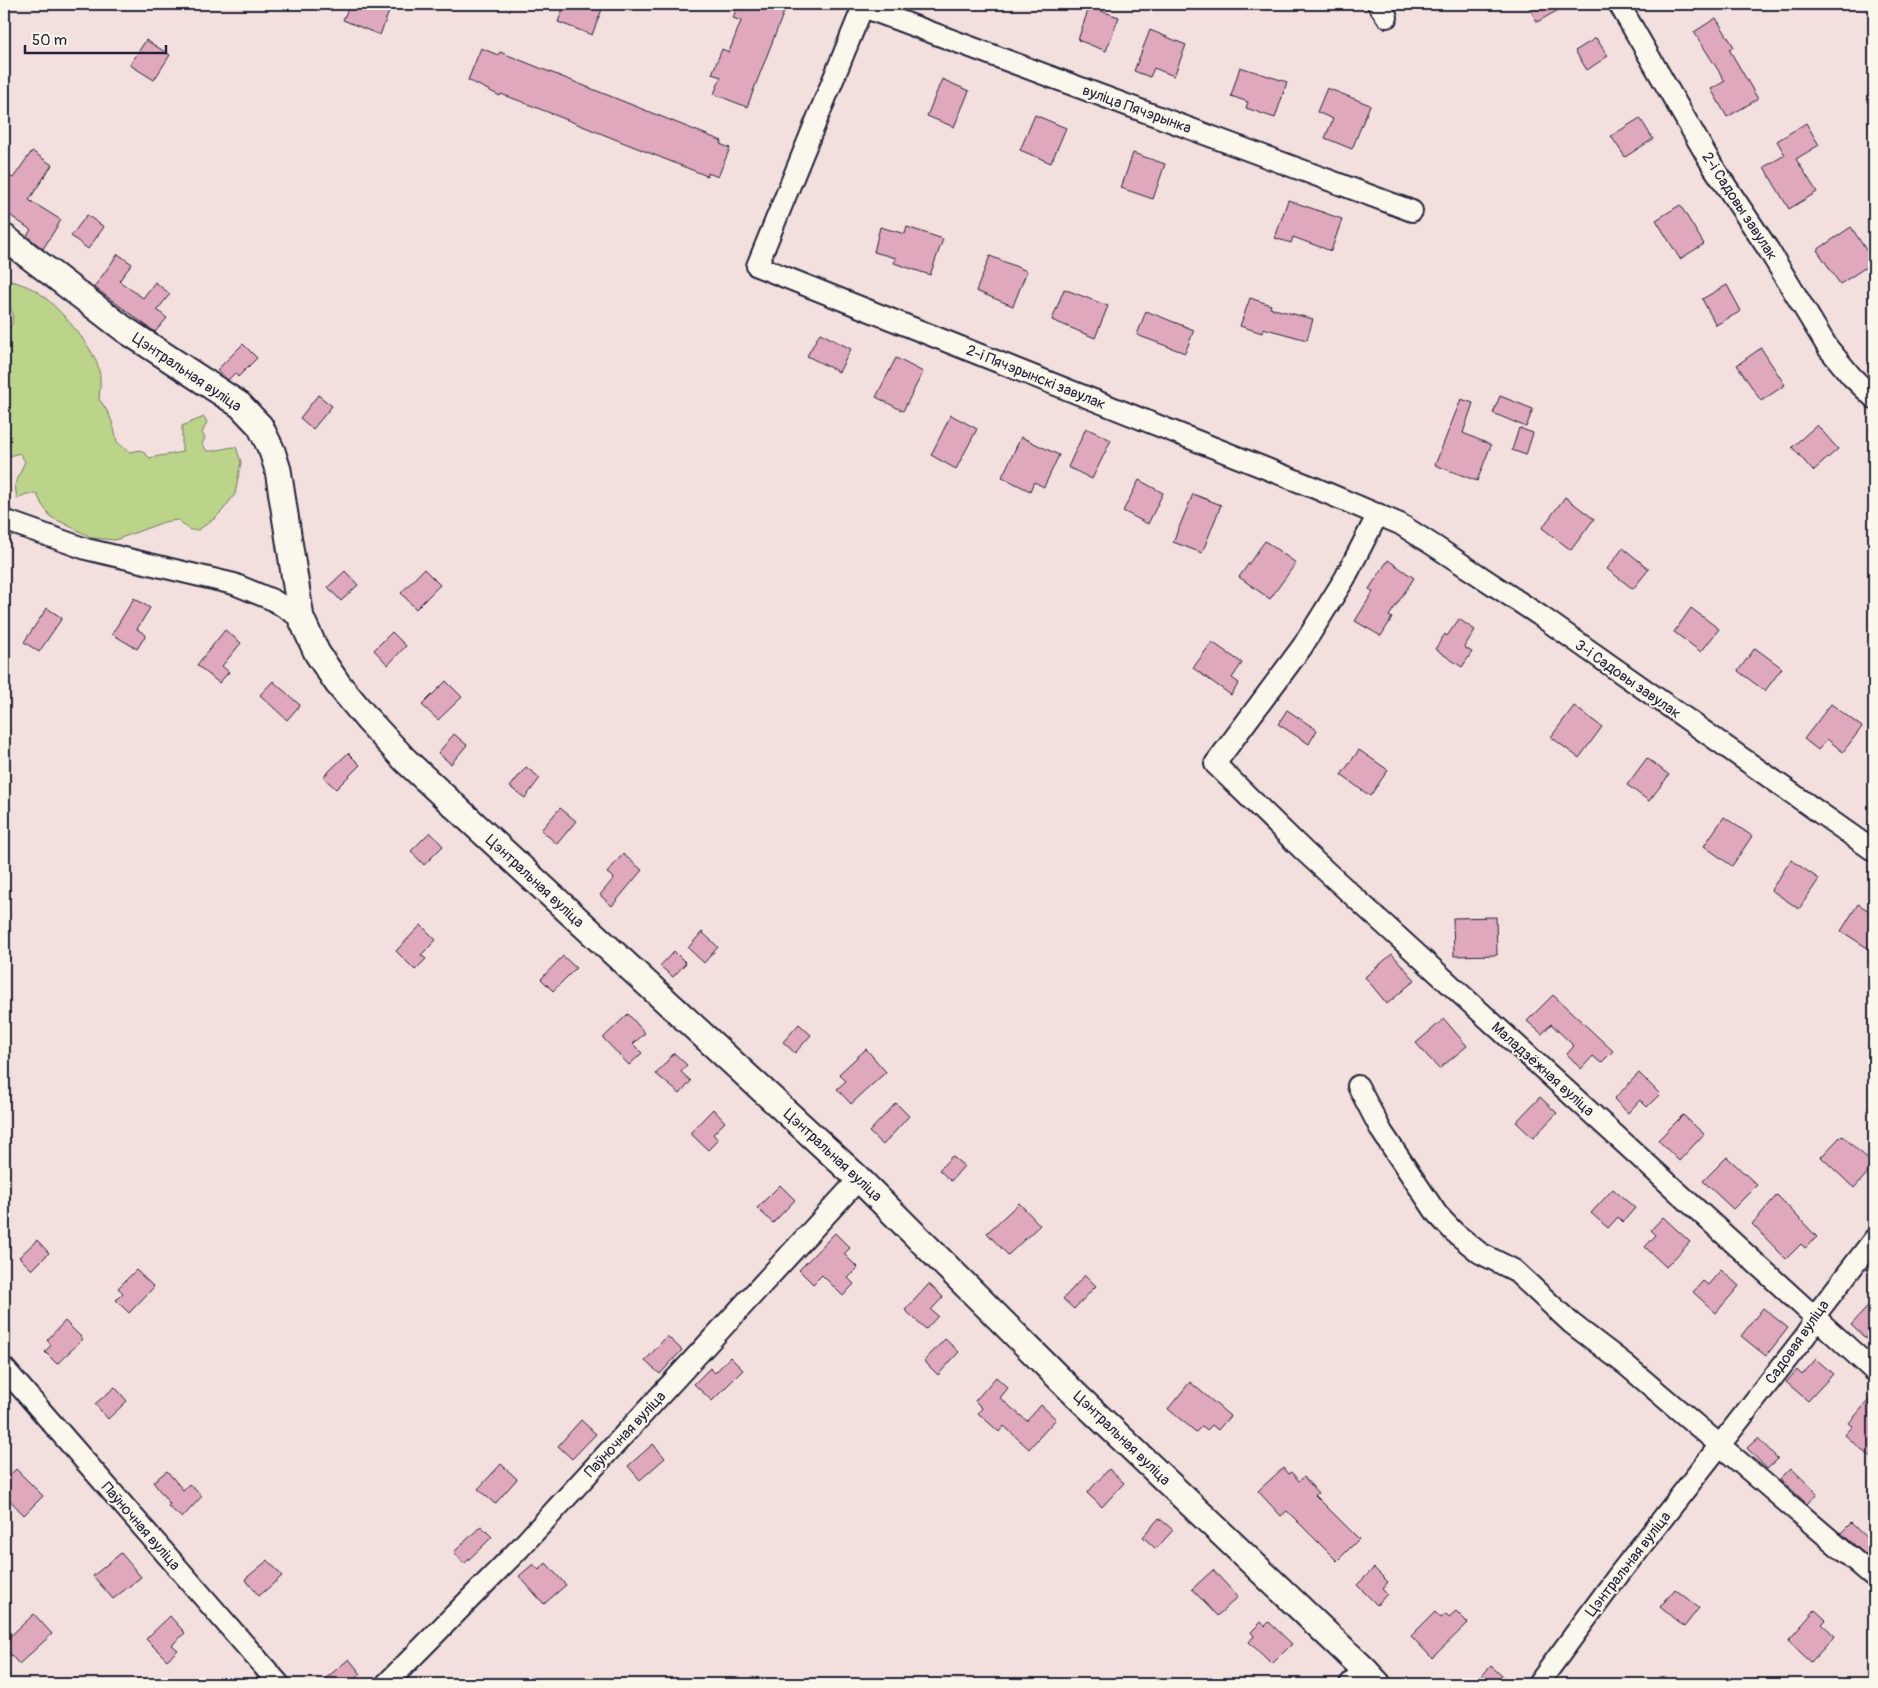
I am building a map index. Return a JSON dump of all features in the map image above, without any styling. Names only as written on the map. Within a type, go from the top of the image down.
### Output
[{"type":"street","name":"2-і Садовы завулак","points":[[1619,4],[1712,164],[1768,249],[1828,348],[1852,377],[1874,398]]},
{"type":"street","name":"вуліца Пячэрынка","points":[[864,6],[1412,211]]},
{"type":"street","name":"2-і Пячэрынскі завулак","points":[[864,6],[757,266],[1378,514]]},
{"type":"street","name":"Цэнтральная вуліца","points":[[4,237],[124,329],[240,405],[260,426],[272,451],[278,470],[301,618],[317,653],[338,684],[405,760],[859,1179],[1364,1679]]},
{"type":"street","name":"Маладзёжная вуліца","points":[[1378,514],[1346,578],[1302,647],[1214,764],[1305,852],[1874,1371]]},
{"type":"street","name":"3-і Садовы завулак","points":[[1378,514],[1400,524],[1539,615],[1874,851]]},
{"type":"street","points":[[4,520],[86,549],[234,584],[273,600],[301,618]]},
{"type":"street","points":[[1358,1086],[1382,1132],[1437,1214],[1454,1232],[1480,1254],[1514,1270],[1571,1323],[1626,1365],[1874,1577]]},
{"type":"street","name":"Паўночная вуліца","points":[[386,1684],[520,1548],[859,1179]]},
{"type":"street","name":"Садовая вуліца","points":[[1720,1446],[1806,1335],[1814,1317],[1874,1239]]},
{"type":"street","name":"Паўночная вуліца","points":[[4,1368],[278,1684]]},
{"type":"street","name":"Цэнтральная вуліца","points":[[1538,1684],[1620,1573],[1720,1446]]},
{"type":"green space","points":[[11,281],[32,289],[50,302],[73,326],[87,345],[99,371],[99,399],[111,419],[117,442],[129,452],[141,450],[150,458],[182,452],[182,426],[204,417],[207,422],[202,433],[205,438],[202,444],[207,451],[236,447],[241,462],[235,494],[214,519],[198,530],[190,530],[178,520],[164,522],[115,540],[93,538],[51,517],[37,494],[26,494],[17,499],[15,485],[25,461],[19,453],[4,458],[4,332],[12,325],[13,313],[4,300],[4,285]]},
{"type":"building","points":[[350,4],[392,4],[380,35],[343,20]]},
{"type":"building","points":[[565,4],[604,4],[592,35],[558,22]]},
{"type":"building","points":[[738,4],[787,4],[747,107],[714,94],[721,77],[712,74],[722,49],[729,52],[741,21],[733,18]]},
{"type":"building","points":[[1527,4],[1569,4],[1537,22]]},
{"type":"building","points":[[1089,7],[1119,17],[1106,51],[1078,40]]},
{"type":"building","points":[[1716,18],[1734,47],[1729,49],[1758,99],[1727,117],[1711,89],[1725,81],[1694,32]]},
{"type":"building","points":[[1150,30],[1186,45],[1174,76],[1154,68],[1150,77],[1134,71]]},
{"type":"building","points":[[1596,38],[1608,56],[1587,70],[1575,51]]},
{"type":"building","points":[[146,40],[170,55],[154,80],[130,65]]},
{"type":"building","points":[[481,48],[498,55],[500,52],[722,141],[720,144],[730,148],[718,177],[708,173],[707,176],[520,101],[501,94],[500,96],[468,80]]},
{"type":"building","points":[[1240,67],[1287,82],[1275,118],[1246,108],[1248,102],[1231,96]]},
{"type":"building","points":[[942,79],[969,91],[954,127],[927,116]]},
{"type":"building","points":[[1327,88],[1370,105],[1352,149],[1325,138],[1333,119],[1317,112]]},
{"type":"building","points":[[1035,115],[1066,128],[1051,163],[1020,150]]},
{"type":"building","points":[[1640,118],[1653,139],[1625,157],[1611,136]]},
{"type":"building","points":[[1806,123],[1819,145],[1796,159],[1817,192],[1789,209],[1764,167],[1785,155],[1777,141]]},
{"type":"building","points":[[32,151],[52,165],[29,200],[61,220],[43,249],[27,236],[31,230],[4,211],[4,184],[9,176],[13,178]]},
{"type":"building","points":[[1133,153],[1165,164],[1153,199],[1121,188]]},
{"type":"building","points":[[1288,200],[1342,219],[1331,251],[1293,237],[1291,243],[1275,238]]},
{"type":"building","points":[[1680,205],[1704,244],[1680,259],[1656,220]]},
{"type":"building","points":[[87,215],[104,227],[88,249],[71,236]]},
{"type":"building","points":[[880,227],[905,234],[907,227],[943,239],[930,275],[894,263],[896,258],[874,252]]},
{"type":"building","points":[[1851,227],[1874,262],[1840,284],[1817,250]]},
{"type":"building","points":[[118,254],[132,264],[119,281],[143,298],[155,282],[170,294],[157,310],[167,318],[155,332],[94,287]]},
{"type":"building","points":[[990,256],[1027,271],[1013,306],[976,291]]},
{"type":"building","points":[[1727,285],[1741,311],[1716,325],[1702,299]]},
{"type":"building","points":[[1064,289],[1108,306],[1095,338],[1052,320]]},
{"type":"building","points":[[1250,298],[1271,305],[1270,308],[1313,319],[1307,340],[1263,328],[1262,333],[1240,326]]},
{"type":"building","points":[[1146,311],[1194,330],[1185,353],[1137,335]]},
{"type":"building","points":[[820,333],[851,349],[839,372],[807,356]]},
{"type":"building","points":[[243,344],[257,358],[238,377],[235,373],[228,380],[217,370]]},
{"type":"building","points":[[1761,348],[1785,385],[1761,401],[1737,365]]},
{"type":"building","points":[[896,358],[923,372],[903,411],[876,397]]},
{"type":"building","points":[[318,395],[332,406],[313,429],[300,418]]},
{"type":"building","points":[[1500,396],[1533,409],[1526,427],[1493,413]]},
{"type":"building","points":[[1461,399],[1473,403],[1463,433],[1491,445],[1477,481],[1435,465]]},
{"type":"building","points":[[951,415],[977,429],[956,469],[931,455]]},
{"type":"building","points":[[1817,425],[1838,449],[1813,471],[1792,447]]},
{"type":"building","points":[[1086,428],[1111,440],[1092,479],[1068,467]]},
{"type":"building","points":[[1519,428],[1533,433],[1526,455],[1512,450]]},
{"type":"building","points":[[1021,437],[1059,455],[1044,487],[1034,482],[1030,491],[1002,477]]},
{"type":"building","points":[[1139,480],[1163,493],[1148,524],[1123,511]]},
{"type":"building","points":[[1193,494],[1221,505],[1202,553],[1173,542]]},
{"type":"building","points":[[1565,497],[1594,519],[1571,550],[1542,528]]},
{"type":"building","points":[[1265,541],[1296,563],[1270,599],[1239,577]]},
{"type":"building","points":[[1623,548],[1649,569],[1633,589],[1607,569]]},
{"type":"building","points":[[1388,560],[1414,578],[1389,616],[1392,618],[1381,636],[1355,621],[1373,592],[1369,589]]},
{"type":"building","points":[[424,569],[440,585],[416,609],[401,593]]},
{"type":"building","points":[[345,571],[358,585],[341,601],[328,587]]},
{"type":"building","points":[[134,598],[150,608],[137,629],[146,635],[137,649],[112,634]]},
{"type":"building","points":[[47,608],[62,618],[39,652],[24,642]]},
{"type":"building","points":[[1691,608],[1719,629],[1701,652],[1674,632]]},
{"type":"building","points":[[1459,619],[1475,630],[1464,647],[1472,652],[1462,667],[1435,649],[1445,634],[1447,636]]},
{"type":"building","points":[[225,630],[241,643],[222,666],[229,672],[219,683],[197,665]]},
{"type":"building","points":[[392,632],[406,646],[388,665],[374,650]]},
{"type":"building","points":[[1212,642],[1242,663],[1232,678],[1239,683],[1231,695],[1193,668]]},
{"type":"building","points":[[1755,648],[1782,668],[1765,691],[1738,671]]},
{"type":"building","points":[[273,681],[300,705],[287,720],[260,695]]},
{"type":"building","points":[[446,681],[462,697],[438,720],[422,705]]},
{"type":"building","points":[[1831,704],[1862,727],[1843,752],[1827,739],[1818,750],[1804,739]]},
{"type":"building","points":[[1574,706],[1602,727],[1579,758],[1551,737]]},
{"type":"building","points":[[1287,710],[1317,730],[1309,744],[1278,724]]},
{"type":"building","points":[[454,734],[467,745],[451,764],[438,753]]},
{"type":"building","points":[[1359,750],[1388,770],[1370,796],[1341,775]]},
{"type":"building","points":[[348,753],[360,765],[336,789],[323,777]]},
{"type":"building","points":[[1647,758],[1669,775],[1649,801],[1627,785]]},
{"type":"building","points":[[526,767],[540,778],[525,798],[510,787]]},
{"type":"building","points":[[560,808],[576,821],[557,844],[541,830]]},
{"type":"building","points":[[1724,817],[1752,836],[1732,866],[1704,846]]},
{"type":"building","points":[[430,832],[443,846],[424,865],[411,851]]},
{"type":"building","points":[[623,854],[642,870],[612,906],[600,895],[614,878],[607,873]]},
{"type":"building","points":[[1791,860],[1819,879],[1799,909],[1771,890]]},
{"type":"building","points":[[1858,904],[1874,914],[1874,952],[1841,931]]},
{"type":"building","points":[[1496,917],[1497,955],[1454,956],[1453,918]]},
{"type":"building","points":[[421,925],[436,940],[421,955],[426,959],[415,970],[396,951]]},
{"type":"building","points":[[702,932],[718,947],[704,963],[688,948]]},
{"type":"building","points":[[674,951],[686,963],[673,977],[660,966]]},
{"type":"building","points":[[1392,954],[1415,980],[1387,1004],[1365,977]]},
{"type":"building","points":[[563,956],[576,968],[553,991],[541,979]]},
{"type":"building","points":[[1553,995],[1613,1051],[1601,1063],[1593,1056],[1581,1069],[1567,1054],[1574,1046],[1551,1024],[1542,1034],[1527,1021]]},
{"type":"building","points":[[628,1014],[645,1033],[633,1044],[642,1053],[629,1065],[603,1038]]},
{"type":"building","points":[[1444,1019],[1467,1046],[1439,1069],[1416,1043]]},
{"type":"building","points":[[799,1024],[811,1035],[795,1053],[783,1042]]},
{"type":"building","points":[[866,1049],[886,1072],[851,1104],[837,1089],[846,1081],[839,1074]]},
{"type":"building","points":[[674,1053],[687,1065],[681,1072],[691,1081],[680,1094],[656,1074]]},
{"type":"building","points":[[1639,1073],[1660,1094],[1647,1107],[1640,1100],[1628,1113],[1614,1099]]},
{"type":"building","points":[[1540,1097],[1557,1113],[1533,1138],[1516,1122]]},
{"type":"building","points":[[896,1103],[909,1116],[883,1145],[869,1132]]},
{"type":"building","points":[[713,1109],[725,1122],[713,1134],[718,1140],[708,1150],[690,1133]]},
{"type":"building","points":[[1683,1115],[1704,1134],[1679,1161],[1658,1140]]},
{"type":"building","points":[[1842,1135],[1874,1166],[1854,1188],[1821,1157]]},
{"type":"building","points":[[952,1156],[964,1166],[951,1181],[939,1170]]},
{"type":"building","points":[[1727,1157],[1757,1185],[1733,1209],[1703,1181]]},
{"type":"building","points":[[780,1185],[795,1200],[773,1223],[757,1208]]},
{"type":"building","points":[[1613,1189],[1635,1208],[1623,1222],[1618,1217],[1608,1228],[1591,1213]]},
{"type":"building","points":[[1777,1195],[1817,1237],[1805,1248],[1801,1244],[1786,1259],[1752,1224]]},
{"type":"building","points":[[1019,1203],[1040,1225],[1008,1255],[987,1233]]},
{"type":"building","points":[[1663,1217],[1690,1242],[1666,1267],[1645,1247],[1656,1235],[1651,1230]]},
{"type":"building","points":[[835,1233],[850,1248],[844,1254],[858,1268],[848,1278],[854,1284],[843,1296],[822,1275],[813,1284],[799,1270]]},
{"type":"building","points":[[37,1240],[49,1253],[32,1270],[19,1257]]},
{"type":"building","points":[[136,1270],[154,1287],[129,1313],[116,1300],[123,1293],[118,1288]]},
{"type":"building","points":[[1721,1270],[1739,1286],[1716,1313],[1693,1292],[1703,1281],[1708,1285]]},
{"type":"building","points":[[1085,1275],[1096,1286],[1074,1309],[1063,1299]]},
{"type":"building","points":[[929,1284],[943,1297],[931,1310],[938,1316],[926,1329],[905,1310]]},
{"type":"building","points":[[1874,1300],[1874,1346],[1851,1325]]},
{"type":"building","points":[[1763,1308],[1788,1328],[1766,1356],[1741,1336]]},
{"type":"building","points":[[65,1321],[83,1339],[57,1364],[45,1352],[51,1345],[47,1340]]},
{"type":"building","points":[[667,1336],[682,1350],[660,1374],[645,1361]]},
{"type":"building","points":[[945,1339],[959,1352],[938,1375],[924,1361]]},
{"type":"building","points":[[730,1357],[743,1370],[712,1401],[694,1384],[710,1368],[715,1373]]},
{"type":"building","points":[[1816,1359],[1833,1374],[1808,1401],[1786,1382],[1797,1370],[1802,1375]]},
{"type":"building","points":[[996,1377],[1008,1388],[1000,1398],[1027,1421],[1041,1405],[1056,1419],[1029,1449],[1004,1426],[999,1432],[978,1413],[982,1408],[975,1401]]},
{"type":"building","points":[[1190,1382],[1230,1416],[1218,1430],[1212,1425],[1207,1430],[1202,1426],[1196,1432],[1168,1409]]},
{"type":"building","points":[[115,1387],[127,1401],[108,1419],[95,1404]]},
{"type":"building","points":[[1874,1394],[1874,1460],[1845,1435],[1853,1426],[1849,1423]]},
{"type":"building","points":[[581,1420],[596,1434],[572,1459],[558,1446]]},
{"type":"building","points":[[1758,1438],[1778,1459],[1767,1469],[1747,1448]]},
{"type":"building","points":[[653,1444],[665,1458],[640,1480],[628,1466]]},
{"type":"building","points":[[501,1464],[517,1479],[495,1504],[478,1489]]},
{"type":"building","points":[[1283,1468],[1288,1474],[1291,1472],[1299,1481],[1304,1477],[1318,1493],[1315,1495],[1359,1539],[1337,1561],[1287,1511],[1281,1516],[1258,1491]]},
{"type":"building","points":[[1791,1468],[1817,1493],[1807,1504],[1780,1479]]},
{"type":"building","points":[[16,1469],[43,1496],[24,1515],[4,1494],[4,1481]]},
{"type":"building","points":[[1109,1469],[1124,1483],[1102,1507],[1087,1493]]},
{"type":"building","points":[[167,1471],[183,1490],[189,1484],[202,1496],[182,1518],[168,1506],[170,1504],[153,1482]]},
{"type":"building","points":[[1159,1518],[1173,1530],[1156,1549],[1143,1537]]},
{"type":"building","points":[[1851,1523],[1874,1545],[1874,1562],[1841,1533]]},
{"type":"building","points":[[481,1526],[492,1537],[464,1564],[454,1552]]},
{"type":"building","points":[[121,1553],[141,1577],[113,1599],[93,1576]]},
{"type":"building","points":[[268,1560],[282,1576],[259,1596],[245,1579]]},
{"type":"building","points":[[546,1563],[566,1585],[544,1604],[519,1576],[533,1564],[539,1570]]},
{"type":"building","points":[[1374,1568],[1388,1582],[1382,1589],[1387,1594],[1377,1605],[1357,1585]]},
{"type":"building","points":[[1213,1570],[1238,1597],[1217,1616],[1192,1589]]},
{"type":"building","points":[[1675,1589],[1699,1608],[1684,1627],[1660,1607]]},
{"type":"building","points":[[1815,1610],[1826,1620],[1822,1624],[1835,1636],[1811,1662],[1788,1641]]},
{"type":"building","points":[[1456,1611],[1468,1623],[1432,1658],[1411,1636],[1435,1612],[1441,1618],[1446,1614],[1449,1617]]},
{"type":"building","points":[[34,1614],[52,1634],[19,1664],[4,1647],[4,1642]]},
{"type":"building","points":[[170,1616],[185,1633],[172,1645],[178,1650],[167,1660],[146,1639]]},
{"type":"building","points":[[1261,1622],[1265,1626],[1269,1622],[1292,1644],[1272,1664],[1249,1642],[1254,1636],[1251,1632]]},
{"type":"building","points":[[349,1659],[361,1674],[349,1684],[319,1684]]},
{"type":"building","points":[[1491,1666],[1511,1684],[1474,1684]]}]
